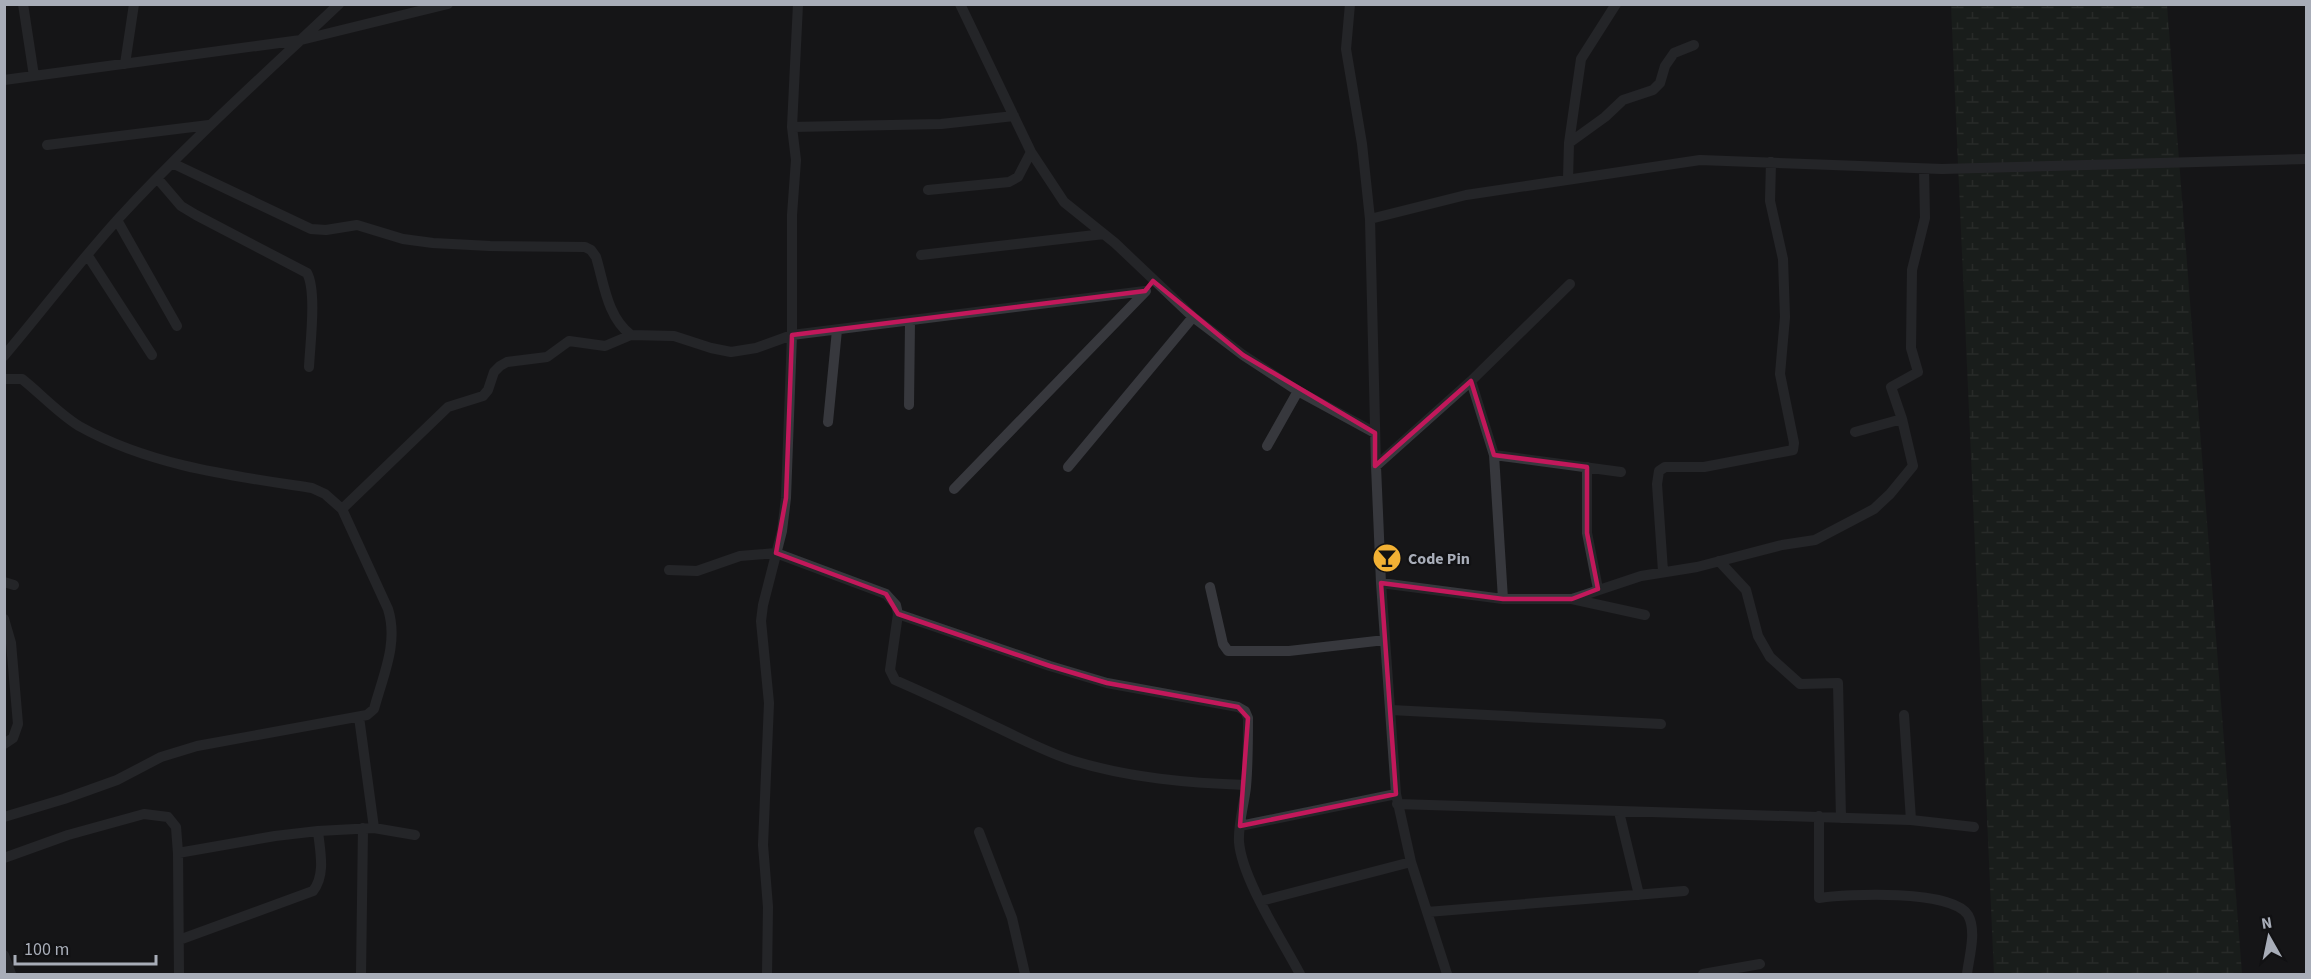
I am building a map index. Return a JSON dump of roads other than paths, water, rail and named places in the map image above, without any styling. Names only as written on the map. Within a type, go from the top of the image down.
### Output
[{"type":"street","points":[[24,4],[34,76]]},
{"type":"street","points":[[125,64],[134,4]]},
{"type":"street","points":[[4,356],[117,220],[157,177],[209,125],[339,4]]},
{"type":"street","points":[[4,80],[301,40],[448,4]]},
{"type":"street","points":[[767,975],[768,907],[763,845],[769,703],[761,621],[786,498],[792,335],[792,215],[796,160],[792,127],[798,4]]},
{"type":"street","points":[[960,4],[1031,152],[1064,202],[1104,234],[1194,317],[1244,355],[1298,391],[1375,434]]},
{"type":"street","points":[[1350,4],[1346,49],[1362,144],[1370,219],[1381,583],[1396,799],[1411,862],[1447,975]]},
{"type":"street","points":[[1568,179],[1569,143],[1581,59],[1616,4]]},
{"type":"street","points":[[1569,143],[1605,117],[1623,100],[1653,90],[1660,83],[1665,66],[1674,53],[1694,45]]},
{"type":"street","points":[[792,127],[941,124],[1014,116]]},
{"type":"street","points":[[47,145],[209,125]]},
{"type":"street","points":[[927,190],[1009,182],[1018,177],[1031,152]]},
{"type":"street","points":[[1370,219],[1466,195],[1700,160],[1924,169],[2307,159]]},
{"type":"street","points":[[1663,571],[1657,484],[1659,471],[1665,467],[1704,467],[1793,450],[1794,443],[1779,374],[1785,317],[1782,259],[1770,201],[1772,162]]},
{"type":"street","points":[[172,163],[311,229],[326,230],[357,225],[403,239],[433,243],[585,247],[591,250],[596,257],[612,311],[622,327],[631,335]]},
{"type":"street","points":[[1572,599],[1598,589],[1663,571],[1697,567],[1782,545],[1815,540],[1874,509],[1913,466],[1891,387],[1918,372],[1911,348],[1912,270],[1925,218],[1924,169]]},
{"type":"street","points":[[157,177],[181,206],[307,273],[311,279],[312,308],[309,367]]},
{"type":"street","points":[[117,220],[177,326]]},
{"type":"street","points":[[921,255],[1104,234]]},
{"type":"street","points":[[88,256],[152,356]]},
{"type":"street","points":[[954,489],[1154,281]]},
{"type":"street","points":[[1376,466],[1471,381],[1570,284]]},
{"type":"street","points":[[342,509],[448,407],[483,396],[488,390],[494,372],[500,366],[507,362],[547,357],[569,341],[604,346],[631,335],[680,336],[711,348],[731,352],[756,348],[792,335],[1145,291]]},
{"type":"street","points":[[1068,467],[1194,317]]},
{"type":"street","points":[[909,405],[910,322]]},
{"type":"street","points":[[828,422],[837,330]]},
{"type":"street","points":[[4,379],[22,379],[77,424],[111,442],[158,459],[209,472],[312,488],[325,494],[342,509],[392,623],[391,650],[371,712],[359,717],[197,746],[161,757],[117,780],[64,800],[4,817]]},
{"type":"street","points":[[1471,381],[1494,455],[1503,599]]},
{"type":"street","points":[[1267,446],[1298,391]]},
{"type":"street","points":[[1855,432],[1902,420]]},
{"type":"street","points":[[1494,455],[1621,472]]},
{"type":"street","points":[[1587,467],[1587,533],[1598,589]]},
{"type":"street","points":[[669,570],[697,571],[740,556],[776,554],[886,594],[896,605],[898,614],[890,670],[895,680],[1029,743],[1072,760],[1104,769],[1192,783],[1246,785]]},
{"type":"street","points":[[1719,561],[1746,590],[1758,636],[1770,657],[1800,684],[1838,682],[1841,818]]},
{"type":"street","points":[[1381,583],[1503,599],[1572,599],[1645,615]]},
{"type":"street","points":[[1210,587],[1223,644],[1227,651],[1289,651],[1385,640]]},
{"type":"street","points":[[898,614],[1107,683],[1238,707],[1245,711],[1248,718],[1246,785],[1239,842],[1242,859],[1249,878],[1300,975]]},
{"type":"street","points":[[4,619],[11,643],[18,724],[13,738],[4,744]]},
{"type":"street","points":[[1391,710],[1660,724]]},
{"type":"street","points":[[1904,715],[1911,820]]},
{"type":"street","points":[[359,717],[368,828],[361,975]]},
{"type":"street","points":[[1240,826],[1396,799],[1619,812],[1911,820],[1974,827]]},
{"type":"street","points":[[1619,812],[1639,895]]},
{"type":"street","points":[[4,858],[57,838],[144,814],[168,817],[176,827],[178,853],[179,975]]},
{"type":"street","points":[[1819,816],[1819,898],[1875,895],[1937,899],[1961,907],[1968,915],[1971,924],[1967,975]]},
{"type":"street","points":[[178,853],[318,831],[368,828],[415,835]]},
{"type":"street","points":[[179,940],[312,891],[319,883],[321,870],[318,831]]},
{"type":"street","points":[[979,832],[1012,918],[1025,975]]},
{"type":"street","points":[[1261,901],[1411,862]]},
{"type":"street","points":[[1427,912],[1684,891]]},
{"type":"street","points":[[4,955],[11,975]]},
{"type":"street","points":[[1703,975],[1760,964]]},
{"type":"place","name":"Code Pin","points":[[1387,558]]}]
